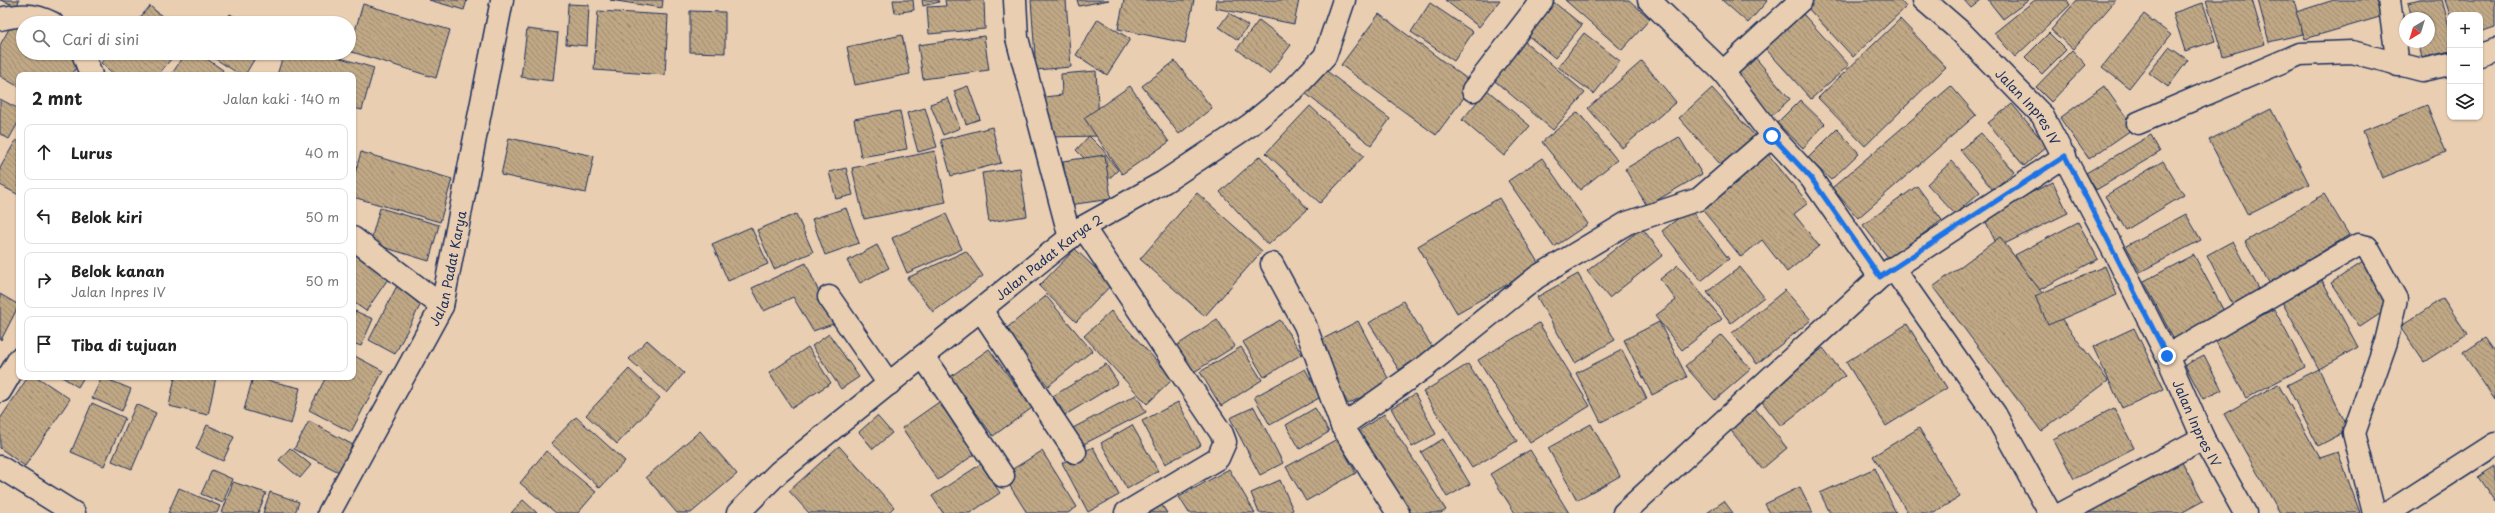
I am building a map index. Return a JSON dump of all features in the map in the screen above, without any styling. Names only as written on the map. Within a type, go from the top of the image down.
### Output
[{"type":"street","name":"Jalan Padat Karya","points":[[329,513],[442,306],[502,0]]},
{"type":"street","points":[[1015,0],[1017,38],[1076,233],[1222,434],[1225,442],[1218,458],[1126,513]]},
{"type":"street","name":"Jalan Padat Karya 2","points":[[738,513],[779,472],[1076,233],[1164,182],[1250,125],[1296,87],[1325,56],[1344,0]]},
{"type":"street","points":[[1473,90],[1542,0]]},
{"type":"street","points":[[1649,0],[1723,72],[1772,136],[1811,178],[1886,272],[1995,414],[2050,513]]},
{"type":"street","points":[[1723,72],[1801,0]]},
{"type":"street","name":"Jalan Inpres IV","points":[[1924,0],[1961,32],[2042,115],[2065,156],[2167,356],[2203,438],[2245,513]]},
{"type":"street","points":[[2389,0],[2398,65]]},
{"type":"street","points":[[0,20],[18,14],[32,16]]},
{"type":"street","points":[[2483,54],[2495,50]]},
{"type":"street","points":[[2138,123],[2300,54],[2352,52],[2422,70],[2447,65]]},
{"type":"street","points":[[86,60],[90,72]]},
{"type":"street","points":[[1342,426],[1425,367],[1537,277],[1627,223],[1699,199],[1772,136]]},
{"type":"street","points":[[1635,510],[1886,272],[2065,156]]},
{"type":"street","points":[[356,240],[442,306]]},
{"type":"street","points":[[2167,356],[2358,245],[2367,247],[2396,298],[2386,342],[2354,432],[2374,513]]},
{"type":"street","points":[[1272,264],[1305,325],[1342,426],[1398,513]]},
{"type":"street","points":[[829,297],[889,384]]},
{"type":"street","points":[[981,310],[1075,452]]},
{"type":"street","points":[[923,356],[1003,476]]},
{"type":"street","points":[[0,391],[16,364]]},
{"type":"street","points":[[2063,513],[2203,438]]},
{"type":"street","points":[[2388,513],[2495,444]]},
{"type":"street","points":[[0,467],[74,513]]},
{"type":"building","points":[[0,0],[19,0],[17,6]]},
{"type":"building","points":[[429,0],[467,0],[464,10]]},
{"type":"building","points":[[610,0],[663,0],[662,8]]},
{"type":"building","points":[[893,0],[913,0],[914,10],[895,13]]},
{"type":"building","points":[[922,0],[938,0],[939,2],[923,6]]},
{"type":"building","points":[[945,0],[984,0],[985,29],[929,34],[927,7],[946,6]]},
{"type":"building","points":[[1031,0],[1066,0],[1071,67],[1036,70]]},
{"type":"building","points":[[1077,0],[1109,0],[1079,6]]},
{"type":"building","points":[[1124,0],[1194,0],[1185,43],[1118,29]]},
{"type":"building","points":[[1216,0],[1299,0],[1294,24],[1215,8]]},
{"type":"building","points":[[1445,0],[1500,0],[1479,27]]},
{"type":"building","points":[[1551,0],[1582,25],[1555,58],[1525,33]]},
{"type":"building","points":[[1565,0],[1629,0],[1650,19],[1622,50]]},
{"type":"building","points":[[1722,0],[1768,0],[1748,23]]},
{"type":"building","points":[[1811,0],[1900,0],[1906,7],[1853,57],[1805,5]]},
{"type":"building","points":[[1964,0],[1981,0],[1971,8]]},
{"type":"building","points":[[1988,0],[2029,0],[2003,19]]},
{"type":"building","points":[[2035,0],[2067,0],[2070,5],[2015,57],[1994,33]]},
{"type":"building","points":[[2077,0],[2116,0],[2073,49],[2051,30]]},
{"type":"building","points":[[2206,0],[2252,0],[2265,44],[2223,56]]},
{"type":"building","points":[[2258,0],[2294,0],[2303,34],[2269,42]]},
{"type":"building","points":[[2334,0],[2378,0],[2383,16],[2305,39],[2296,12]]},
{"type":"building","points":[[2420,0],[2442,0],[2447,19],[2447,52],[2422,58],[2420,48],[2435,48],[2435,12],[2410,12],[2408,3]]},
{"type":"building","points":[[2445,0],[2495,0],[2495,27],[2483,31],[2483,12],[2449,12]]},
{"type":"building","points":[[1430,3],[1473,32],[1454,61],[1411,32]]},
{"type":"building","points":[[2203,3],[2215,41],[2185,51],[2173,13]]},
{"type":"building","points":[[363,4],[450,30],[436,78],[356,53],[356,28]]},
{"type":"building","points":[[568,4],[589,5],[587,46],[566,44]]},
{"type":"building","points":[[150,6],[162,16],[141,16]]},
{"type":"building","points":[[598,11],[668,15],[665,75],[594,70]]},
{"type":"building","points":[[690,11],[725,12],[725,53],[690,52]]},
{"type":"building","points":[[1229,13],[1248,26],[1238,40],[1219,27]]},
{"type":"building","points":[[1379,14],[1474,84],[1436,135],[1341,65]]},
{"type":"building","points":[[1803,14],[1849,65],[1811,99],[1765,48]]},
{"type":"building","points":[[2144,14],[2171,35],[2129,88],[2102,67]]},
{"type":"building","points":[[1098,19],[1130,39],[1107,75],[1076,55]]},
{"type":"building","points":[[1900,19],[1946,67],[1865,146],[1818,98]]},
{"type":"building","points":[[1259,20],[1291,45],[1269,74],[1237,49]]},
{"type":"building","points":[[13,22],[16,24],[16,60],[80,60],[74,72],[16,72],[16,85],[0,76],[0,45]]},
{"type":"building","points":[[527,29],[558,33],[553,81],[521,77]]},
{"type":"building","points":[[1584,33],[1620,61],[1594,94],[1558,67]]},
{"type":"building","points":[[2049,33],[2066,50],[2042,74],[2025,57]]},
{"type":"building","points":[[902,35],[910,74],[855,85],[847,47]]},
{"type":"building","points":[[984,36],[989,70],[923,79],[918,45]]},
{"type":"building","points":[[1522,39],[1585,93],[1553,130],[1490,77]]},
{"type":"building","points":[[2169,47],[2188,60],[2168,87],[2149,73]]},
{"type":"building","points":[[2072,50],[2086,65],[2051,102],[2036,87]]},
{"type":"building","points":[[1754,56],[1790,99],[1769,118],[1732,73]]},
{"type":"building","points":[[103,60],[170,60],[160,72],[112,72],[101,63]]},
{"type":"building","points":[[181,60],[208,60],[223,70],[222,72],[173,72]]},
{"type":"building","points":[[217,60],[254,60],[247,72],[236,72]]},
{"type":"building","points":[[282,60],[347,60],[374,68],[362,110],[356,109],[356,72],[278,72]]},
{"type":"building","points":[[1175,61],[1212,108],[1179,134],[1142,86]]},
{"type":"building","points":[[1642,61],[1676,102],[1622,148],[1588,108]]},
{"type":"building","points":[[1324,69],[1390,119],[1371,145],[1305,93]]},
{"type":"building","points":[[1096,71],[1100,136],[1049,137],[1044,97],[1062,95],[1061,74]]},
{"type":"building","points":[[968,86],[980,119],[966,124],[954,91]]},
{"type":"building","points":[[1130,86],[1169,142],[1122,174],[1084,118]]},
{"type":"building","points":[[1951,86],[1976,115],[1858,218],[1832,188]]},
{"type":"building","points":[[2104,86],[2134,128],[2089,159],[2060,118]]},
{"type":"building","points":[[1712,88],[1755,136],[1721,165],[1679,118]]},
{"type":"building","points":[[1487,90],[1530,126],[1504,156],[1462,120]]},
{"type":"building","points":[[948,98],[960,128],[943,135],[930,104]]},
{"type":"building","points":[[0,99],[16,107],[16,126],[9,139],[0,134]]},
{"type":"building","points":[[1800,100],[1825,124],[1803,148],[1777,123]]},
{"type":"building","points":[[2012,104],[2047,146],[2024,166],[1988,123]]},
{"type":"building","points":[[2427,105],[2446,152],[2382,178],[2363,131]]},
{"type":"building","points":[[1310,106],[1364,156],[1320,203],[1266,153]]},
{"type":"building","points":[[925,108],[937,147],[918,152],[907,113]]},
{"type":"building","points":[[2271,109],[2309,184],[2248,215],[2209,140]]},
{"type":"building","points":[[900,111],[907,149],[861,157],[854,119]]},
{"type":"building","points":[[1578,112],[1617,160],[1580,190],[1542,142]]},
{"type":"building","points":[[992,127],[1001,163],[951,176],[941,140]]},
{"type":"building","points":[[1837,129],[1859,153],[1831,180],[1808,158]]},
{"type":"building","points":[[1981,133],[2014,172],[1993,190],[1960,150]]},
{"type":"building","points":[[2151,135],[2160,152],[2096,190],[2086,173]]},
{"type":"building","points":[[1089,136],[1103,150],[1118,170],[1096,191],[1074,167],[1084,158],[1076,150]]},
{"type":"building","points":[[1679,137],[1702,174],[1647,206],[1625,169]]},
{"type":"building","points":[[509,138],[594,156],[586,193],[501,175]]},
{"type":"building","points":[[16,140],[16,193],[0,185],[0,168]]},
{"type":"building","points":[[935,151],[946,202],[864,219],[852,168]]},
{"type":"building","points":[[361,152],[452,179],[440,222],[356,198],[356,170]]},
{"type":"building","points":[[1767,153],[1808,203],[1794,214],[1819,246],[1787,272],[1762,240],[1741,257],[1700,207]]},
{"type":"building","points":[[1105,155],[1111,199],[1069,205],[1063,161]]},
{"type":"building","points":[[1260,156],[1308,209],[1268,245],[1220,192]]},
{"type":"building","points":[[1542,158],[1588,224],[1554,247],[1508,181]]},
{"type":"building","points":[[1952,161],[1980,192],[1955,214],[1927,184]]},
{"type":"building","points":[[2163,161],[2184,195],[2126,230],[2105,196]]},
{"type":"building","points":[[846,168],[853,195],[836,199],[829,172]]},
{"type":"building","points":[[1020,168],[1027,216],[989,222],[982,173]]},
{"type":"building","points":[[2053,182],[2068,213],[1998,247],[1983,216]]},
{"type":"building","points":[[1917,186],[1942,220],[1889,259],[1863,225]]},
{"type":"building","points":[[1197,193],[1262,251],[1205,316],[1140,259]]},
{"type":"building","points":[[2324,194],[2349,235],[2270,284],[2245,242]]},
{"type":"building","points":[[1499,198],[1540,266],[1457,313],[1418,246]]},
{"type":"building","points":[[380,208],[439,225],[429,261],[370,243]]},
{"type":"building","points":[[846,208],[859,243],[825,255],[812,219]]},
{"type":"building","points":[[1690,209],[1729,259],[1701,281],[1662,231]]},
{"type":"building","points":[[796,214],[813,252],[774,269],[757,230]]},
{"type":"building","points":[[946,214],[962,249],[907,273],[892,238]]},
{"type":"building","points":[[2186,214],[2201,240],[2140,272],[2126,246]]},
{"type":"building","points":[[2078,222],[2098,259],[2035,292],[2015,255]]},
{"type":"building","points":[[751,227],[768,264],[728,281],[712,244]]},
{"type":"building","points":[[1642,228],[1663,255],[1609,298],[1587,271]]},
{"type":"building","points":[[2000,237],[2108,381],[2041,431],[1933,287]]},
{"type":"building","points":[[2233,241],[2260,291],[2233,305],[2207,255]]},
{"type":"building","points":[[877,245],[889,268],[860,283],[847,261]]},
{"type":"building","points":[[1075,249],[1112,284],[1076,322],[1039,286]]},
{"type":"building","points":[[966,251],[983,276],[933,312],[907,278]]},
{"type":"building","points":[[356,252],[390,276],[366,311],[356,304]]},
{"type":"building","points":[[2194,255],[2225,313],[2174,340],[2144,281]]},
{"type":"building","points":[[2363,262],[2392,306],[2360,327],[2331,283]]},
{"type":"building","points":[[806,263],[833,324],[813,331],[793,297],[764,311],[752,288]]},
{"type":"building","points":[[1678,265],[1722,319],[1682,350],[1655,316],[1676,300],[1660,279]]},
{"type":"building","points":[[2105,266],[2117,295],[2048,325],[2035,296]]},
{"type":"building","points":[[1740,267],[1764,297],[1731,323],[1707,292]]},
{"type":"building","points":[[1578,274],[1615,340],[1575,363],[1537,297]]},
{"type":"building","points":[[2322,280],[2358,347],[2319,369],[2282,302]]},
{"type":"building","points":[[399,282],[425,296],[395,354],[369,340]]},
{"type":"building","points":[[1785,290],[1811,320],[1757,364],[1732,333]]},
{"type":"building","points":[[0,294],[16,303],[16,311],[1,340]]},
{"type":"building","points":[[1046,296],[1092,351],[1048,386],[1003,331]]},
{"type":"building","points":[[2443,298],[2467,334],[2424,362],[2400,327]]},
{"type":"building","points":[[1403,301],[1433,348],[1399,370],[1369,323]]},
{"type":"building","points":[[2274,309],[2305,367],[2246,398],[2215,340]]},
{"type":"building","points":[[356,311],[373,319],[361,346],[356,344]]},
{"type":"building","points":[[1111,311],[1173,379],[1147,404],[1084,336]]},
{"type":"building","points":[[1217,319],[1235,346],[1194,372],[1176,346]]},
{"type":"building","points":[[1280,320],[1302,354],[1264,377],[1243,342]]},
{"type":"building","points":[[1358,321],[1390,382],[1348,404],[1315,343]]},
{"type":"building","points":[[1659,322],[1687,377],[1652,395],[1624,340]]},
{"type":"building","points":[[1539,323],[1590,406],[1530,443],[1478,360]]},
{"type":"building","points":[[1907,324],[1947,388],[1886,426],[1846,362]]},
{"type":"building","points":[[2134,328],[2164,389],[2122,408],[2093,347]]},
{"type":"building","points":[[829,334],[859,377],[841,389],[812,346]]},
{"type":"building","points":[[1721,335],[1751,369],[1715,400],[1685,366]]},
{"type":"building","points":[[2485,338],[2495,352],[2495,400],[2463,353]]},
{"type":"building","points":[[647,340],[684,373],[667,393],[629,359]]},
{"type":"building","points":[[808,347],[831,383],[792,408],[769,373]]},
{"type":"building","points":[[1241,347],[1262,380],[1221,406],[1200,372]]},
{"type":"building","points":[[1823,348],[1845,376],[1781,426],[1759,398]]},
{"type":"building","points":[[989,349],[1032,408],[993,436],[950,377]]},
{"type":"building","points":[[1622,350],[1647,399],[1601,422],[1576,373]]},
{"type":"building","points":[[2204,355],[2222,390],[2203,399],[2185,365]]},
{"type":"building","points":[[356,357],[383,371],[351,432],[309,410],[324,380],[356,380]]},
{"type":"building","points":[[1106,364],[1118,383],[1065,415],[1053,396]]},
{"type":"building","points":[[1468,364],[1517,441],[1472,468],[1423,392]]},
{"type":"building","points":[[629,369],[660,398],[617,444],[586,415]]},
{"type":"building","points":[[1305,369],[1321,397],[1270,425],[1254,397]]},
{"type":"building","points":[[2319,369],[2349,430],[2318,446],[2287,385]]},
{"type":"building","points":[[26,380],[42,380],[70,399],[25,466],[0,448],[0,419]]},
{"type":"building","points":[[67,380],[82,380],[78,387]]},
{"type":"building","points":[[101,380],[109,380],[131,389],[122,411],[92,398]]},
{"type":"building","points":[[174,380],[215,380],[208,415],[169,406]]},
{"type":"building","points":[[252,380],[266,380],[300,388],[291,424],[244,410]]},
{"type":"building","points":[[2278,384],[2320,458],[2338,452],[2360,513],[2280,513],[2224,414]]},
{"type":"building","points":[[1415,394],[1436,434],[1412,447],[1391,408]]},
{"type":"building","points":[[1136,395],[1146,412],[1080,446],[1071,429]]},
{"type":"building","points":[[939,402],[975,454],[938,480],[902,428]]},
{"type":"building","points":[[1178,402],[1201,445],[1165,464],[1142,421]]},
{"type":"building","points":[[92,403],[125,418],[104,466],[71,452]]},
{"type":"building","points":[[136,404],[156,413],[132,469],[112,461]]},
{"type":"building","points":[[1254,407],[1283,463],[1260,475],[1230,418]]},
{"type":"building","points":[[1754,407],[1787,448],[1762,469],[1728,427]]},
{"type":"building","points":[[1315,408],[1329,432],[1300,449],[1286,425]]},
{"type":"building","points":[[2114,408],[2134,448],[2074,479],[2053,439]]},
{"type":"building","points":[[1384,414],[1446,510],[1441,513],[1404,513],[1354,434]]},
{"type":"building","points":[[877,416],[892,433],[873,449],[859,432]]},
{"type":"building","points":[[576,417],[625,461],[600,488],[551,443]]},
{"type":"building","points":[[309,421],[353,445],[339,472],[294,449]]},
{"type":"building","points":[[1591,424],[1620,476],[1577,500],[1548,448]]},
{"type":"building","points":[[207,425],[234,437],[223,461],[196,449]]},
{"type":"building","points":[[1132,425],[1158,471],[1127,489],[1101,443]]},
{"type":"building","points":[[1919,428],[1960,497],[1934,513],[1908,513],[1873,456]]},
{"type":"building","points":[[700,431],[737,474],[691,513],[677,513],[646,477]]},
{"type":"building","points":[[1337,439],[1356,473],[1306,501],[1286,467]]},
{"type":"building","points":[[1443,439],[1470,484],[1447,497],[1421,452]]},
{"type":"building","points":[[839,446],[894,507],[888,513],[809,513],[789,491]]},
{"type":"building","points":[[1093,447],[1119,495],[1088,512],[1062,463]]},
{"type":"building","points":[[290,448],[311,465],[300,478],[279,460]]},
{"type":"building","points":[[1530,450],[1569,513],[1515,513],[1490,474]]},
{"type":"building","points":[[546,451],[596,492],[578,513],[556,513],[520,483]]},
{"type":"building","points":[[1042,451],[1077,507],[1068,513],[1027,513],[1003,475]]},
{"type":"building","points":[[2178,455],[2203,501],[2181,513],[2072,513]]},
{"type":"building","points":[[981,464],[1000,493],[970,513],[943,513],[932,496]]},
{"type":"building","points":[[2495,466],[2495,502],[2478,477]]},
{"type":"building","points":[[1875,468],[1896,513],[1830,513],[1820,493]]},
{"type":"building","points":[[1229,469],[1255,513],[1189,513],[1179,497]]},
{"type":"building","points":[[212,470],[232,479],[223,503],[201,494]]},
{"type":"building","points":[[1280,480],[1293,510],[1288,513],[1259,513],[1251,493]]},
{"type":"building","points":[[233,482],[266,493],[258,513],[222,513]]},
{"type":"building","points":[[1800,487],[1813,513],[1770,513],[1765,504]]},
{"type":"building","points":[[179,488],[220,506],[217,513],[168,513]]},
{"type":"building","points":[[270,492],[299,502],[295,513],[263,513]]},
{"type":"building","points":[[523,500],[537,513],[511,513]]},
{"type":"building","points":[[1724,501],[1733,513],[1707,513]]},
{"type":"building","points":[[1160,502],[1167,513],[1141,513]]},
{"type":"route","points":[[1772,136],[1811,178],[1880,277],[2065,156],[2167,356]]}]
